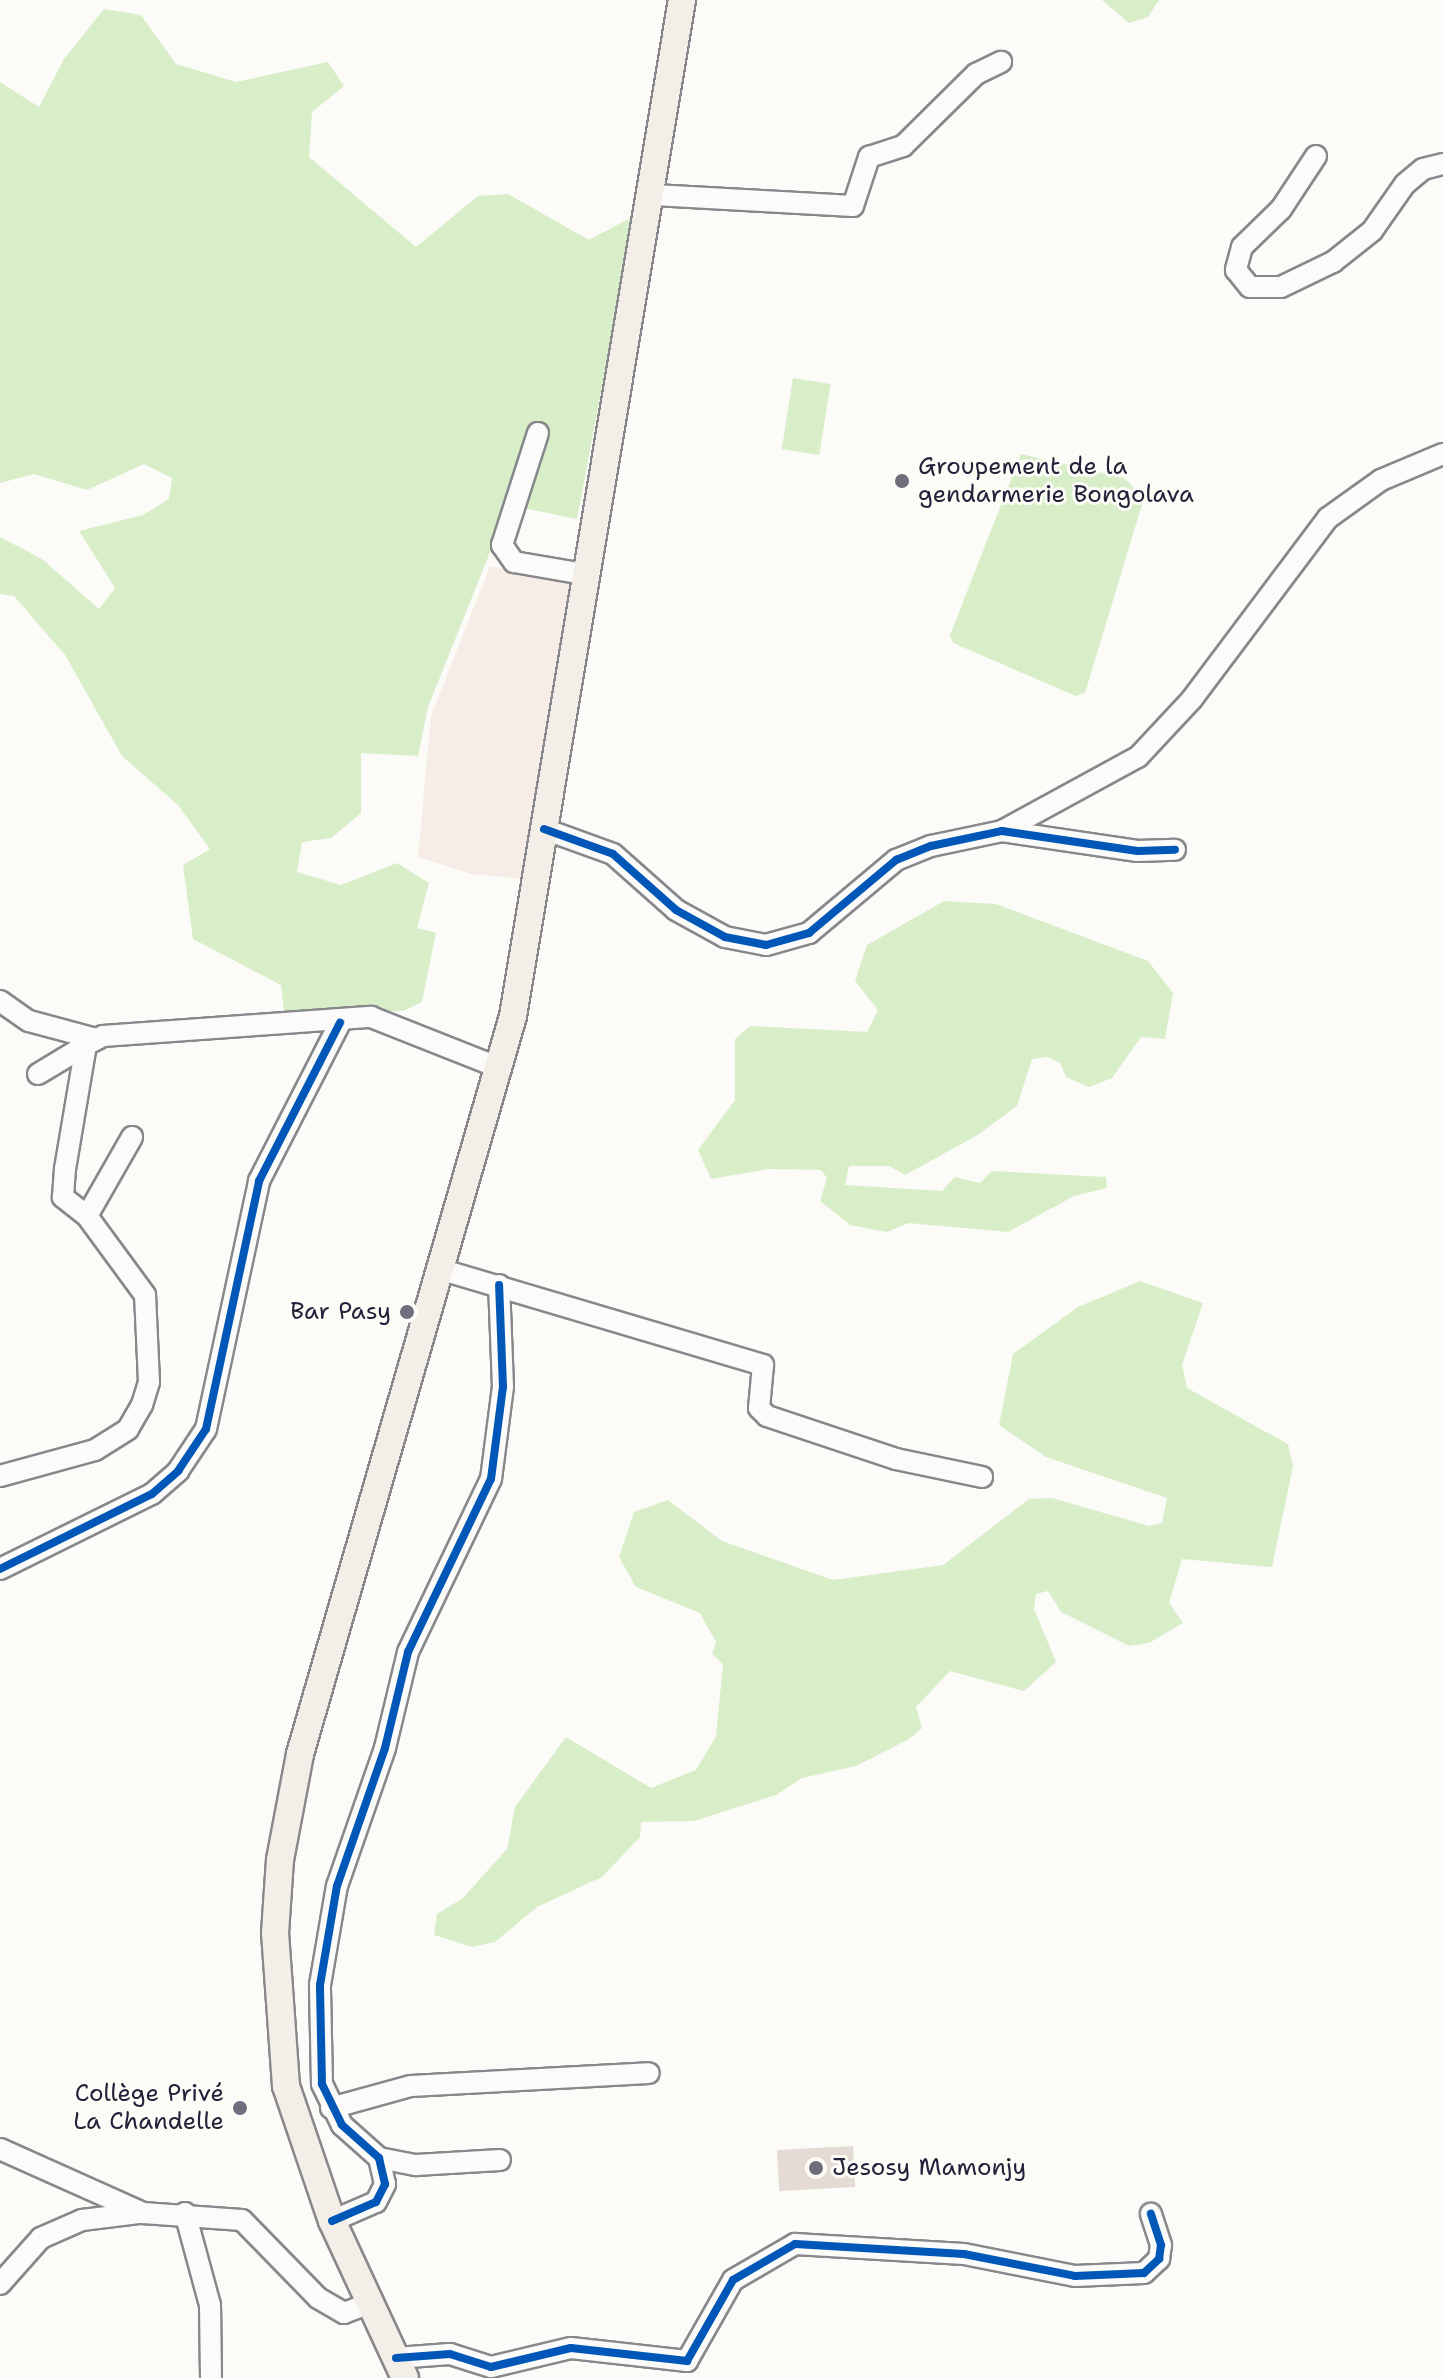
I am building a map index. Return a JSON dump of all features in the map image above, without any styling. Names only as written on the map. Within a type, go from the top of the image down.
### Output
[{"type":"main road","points":[[401,2368],[332,2221],[286,2086],[275,1933],[280,1860],[300,1754],[513,1016],[654,195],[682,0]]},
{"type":"street","points":[[654,195],[853,206],[869,157],[903,146],[976,74],[1001,62]]},
{"type":"street","points":[[1316,156],[1281,209],[1242,247],[1236,270],[1250,287],[1281,287],[1333,262],[1372,231],[1405,184],[1423,169],[1443,164]]},
{"type":"street","points":[[538,433],[502,545],[514,562],[589,575]]},
{"type":"street","points":[[544,829],[613,854],[676,910],[725,937],[766,945],[809,933],[896,860],[1002,831],[1138,757],[1192,699],[1328,518],[1381,480],[1443,454]]},
{"type":"street","points":[[1002,831],[1138,851],[1175,850]]},
{"type":"street","points":[[0,1001],[29,1021],[91,1042],[340,1023],[371,1017],[497,1067]]},
{"type":"street","points":[[0,1569],[152,1494],[178,1471],[206,1429],[259,1181],[340,1023]]},
{"type":"street","points":[[38,1074],[91,1042]]},
{"type":"street","points":[[0,1476],[95,1450],[128,1429],[142,1405],[149,1382],[145,1295],[87,1216],[63,1197],[91,1042]]},
{"type":"street","points":[[87,1216],[132,1137]]},
{"type":"street","points":[[439,1269],[763,1365],[759,1408],[767,1416],[896,1459],[982,1477]]},
{"type":"street","points":[[499,1285],[503,1387],[491,1479],[408,1652],[385,1748],[337,1886],[317,2039],[331,2108],[355,2142],[379,2158],[416,2165],[500,2160]]},
{"type":"street","points":[[331,2108],[411,2086],[649,2073]]},
{"type":"street","points":[[0,2149],[143,2213]]},
{"type":"street","points":[[332,2221],[376,2202],[385,2184],[379,2158]]},
{"type":"street","points":[[0,2284],[41,2238],[82,2220],[143,2213],[185,2213],[242,2220],[318,2298],[344,2313],[370,2303]]},
{"type":"street","points":[[185,2213],[210,2305],[211,2378]]},
{"type":"street","points":[[401,2368],[450,2354],[491,2367],[571,2348],[687,2361],[733,2280],[795,2244],[964,2254],[1075,2276],[1144,2273],[1159,2259],[1161,2245],[1151,2214]]},
{"type":"shaded area","points":[[490,566],[580,582],[525,879],[471,874],[418,857],[431,716]]},
{"type":"green space","points":[[1102,0],[1159,0],[1148,17],[1129,23]]},
{"type":"green space","points":[[104,9],[141,15],[176,64],[236,82],[328,62],[344,86],[312,112],[309,157],[416,247],[478,196],[508,194],[589,240],[634,216],[577,519],[509,505],[428,707],[418,756],[361,753],[361,813],[331,838],[302,842],[297,872],[341,885],[397,863],[429,883],[417,928],[436,933],[422,1002],[403,1011],[284,1012],[281,985],[193,939],[183,865],[210,849],[178,805],[122,756],[65,655],[14,596],[0,594],[0,537],[42,559],[99,609],[115,588],[79,531],[143,515],[169,499],[172,478],[144,464],[87,490],[34,474],[0,483],[0,82],[39,107],[64,59]]},
{"type":"green space","points":[[793,378],[831,384],[819,455],[782,449]]},
{"type":"green space","points":[[1021,454],[1124,478],[1144,498],[1085,693],[1076,696],[953,643],[950,635]]},
{"type":"green space","points":[[944,901],[996,904],[1148,961],[1173,993],[1165,1039],[1141,1037],[1112,1078],[1089,1087],[1066,1077],[1060,1063],[1047,1057],[1032,1059],[1017,1106],[976,1136],[905,1175],[889,1166],[849,1166],[845,1185],[942,1191],[955,1177],[980,1183],[992,1171],[1106,1177],[1107,1188],[1074,1196],[1008,1232],[908,1223],[887,1232],[850,1225],[820,1201],[827,1178],[821,1170],[769,1169],[711,1179],[698,1150],[735,1100],[735,1039],[750,1026],[867,1032],[878,1010],[855,981],[867,945]]},
{"type":"green space","points":[[1140,1281],[1203,1303],[1182,1365],[1187,1388],[1288,1444],[1293,1466],[1272,1567],[1182,1559],[1169,1603],[1183,1623],[1149,1643],[1129,1646],[1061,1612],[1048,1591],[1036,1594],[1034,1609],[1056,1662],[1024,1691],[950,1671],[916,1707],[922,1728],[909,1739],[856,1766],[802,1778],[776,1795],[694,1821],[641,1822],[640,1837],[602,1877],[537,1907],[495,1942],[472,1947],[434,1935],[437,1914],[463,1898],[507,1849],[515,1807],[566,1737],[651,1788],[696,1770],[716,1736],[723,1664],[712,1654],[716,1642],[700,1613],[636,1587],[619,1557],[634,1512],[668,1500],[722,1541],[833,1580],[943,1565],[1029,1499],[1052,1498],[1149,1526],[1162,1523],[1167,1498],[1046,1457],[999,1425],[1013,1354],[1078,1307]]},
{"type":"building","name":"Jesosy Mamonjy","points":[[853,2146],[855,2187],[779,2191],[777,2150]]},
{"type":"cycle path","points":[[544,829],[613,854],[676,910],[725,937],[766,945],[809,933],[896,860],[931,846],[1002,831],[1138,851],[1175,850]]},
{"type":"cycle path","points":[[0,1569],[152,1494],[178,1471],[206,1429],[259,1181],[340,1023]]},
{"type":"cycle path","points":[[332,2221],[376,2202],[385,2184],[379,2158],[342,2125],[322,2084],[320,1985],[337,1886],[385,1748],[408,1652],[491,1479],[503,1387],[499,1285]]},
{"type":"cycle path","points":[[396,2358],[450,2354],[491,2367],[571,2348],[687,2361],[733,2280],[795,2244],[964,2254],[1075,2276],[1144,2273],[1159,2259],[1161,2245],[1151,2214]]},
{"type":"place","name":"Groupement de la gendarmerie Bongolava","points":[[902,481]]},
{"type":"place","name":"Bar Pasy","points":[[407,1312]]},
{"type":"place","name":"Collège Privé La Chandelle","points":[[240,2108]]},
{"type":"place","name":"Jesosy Mamonjy","points":[[816,2168]]}]
